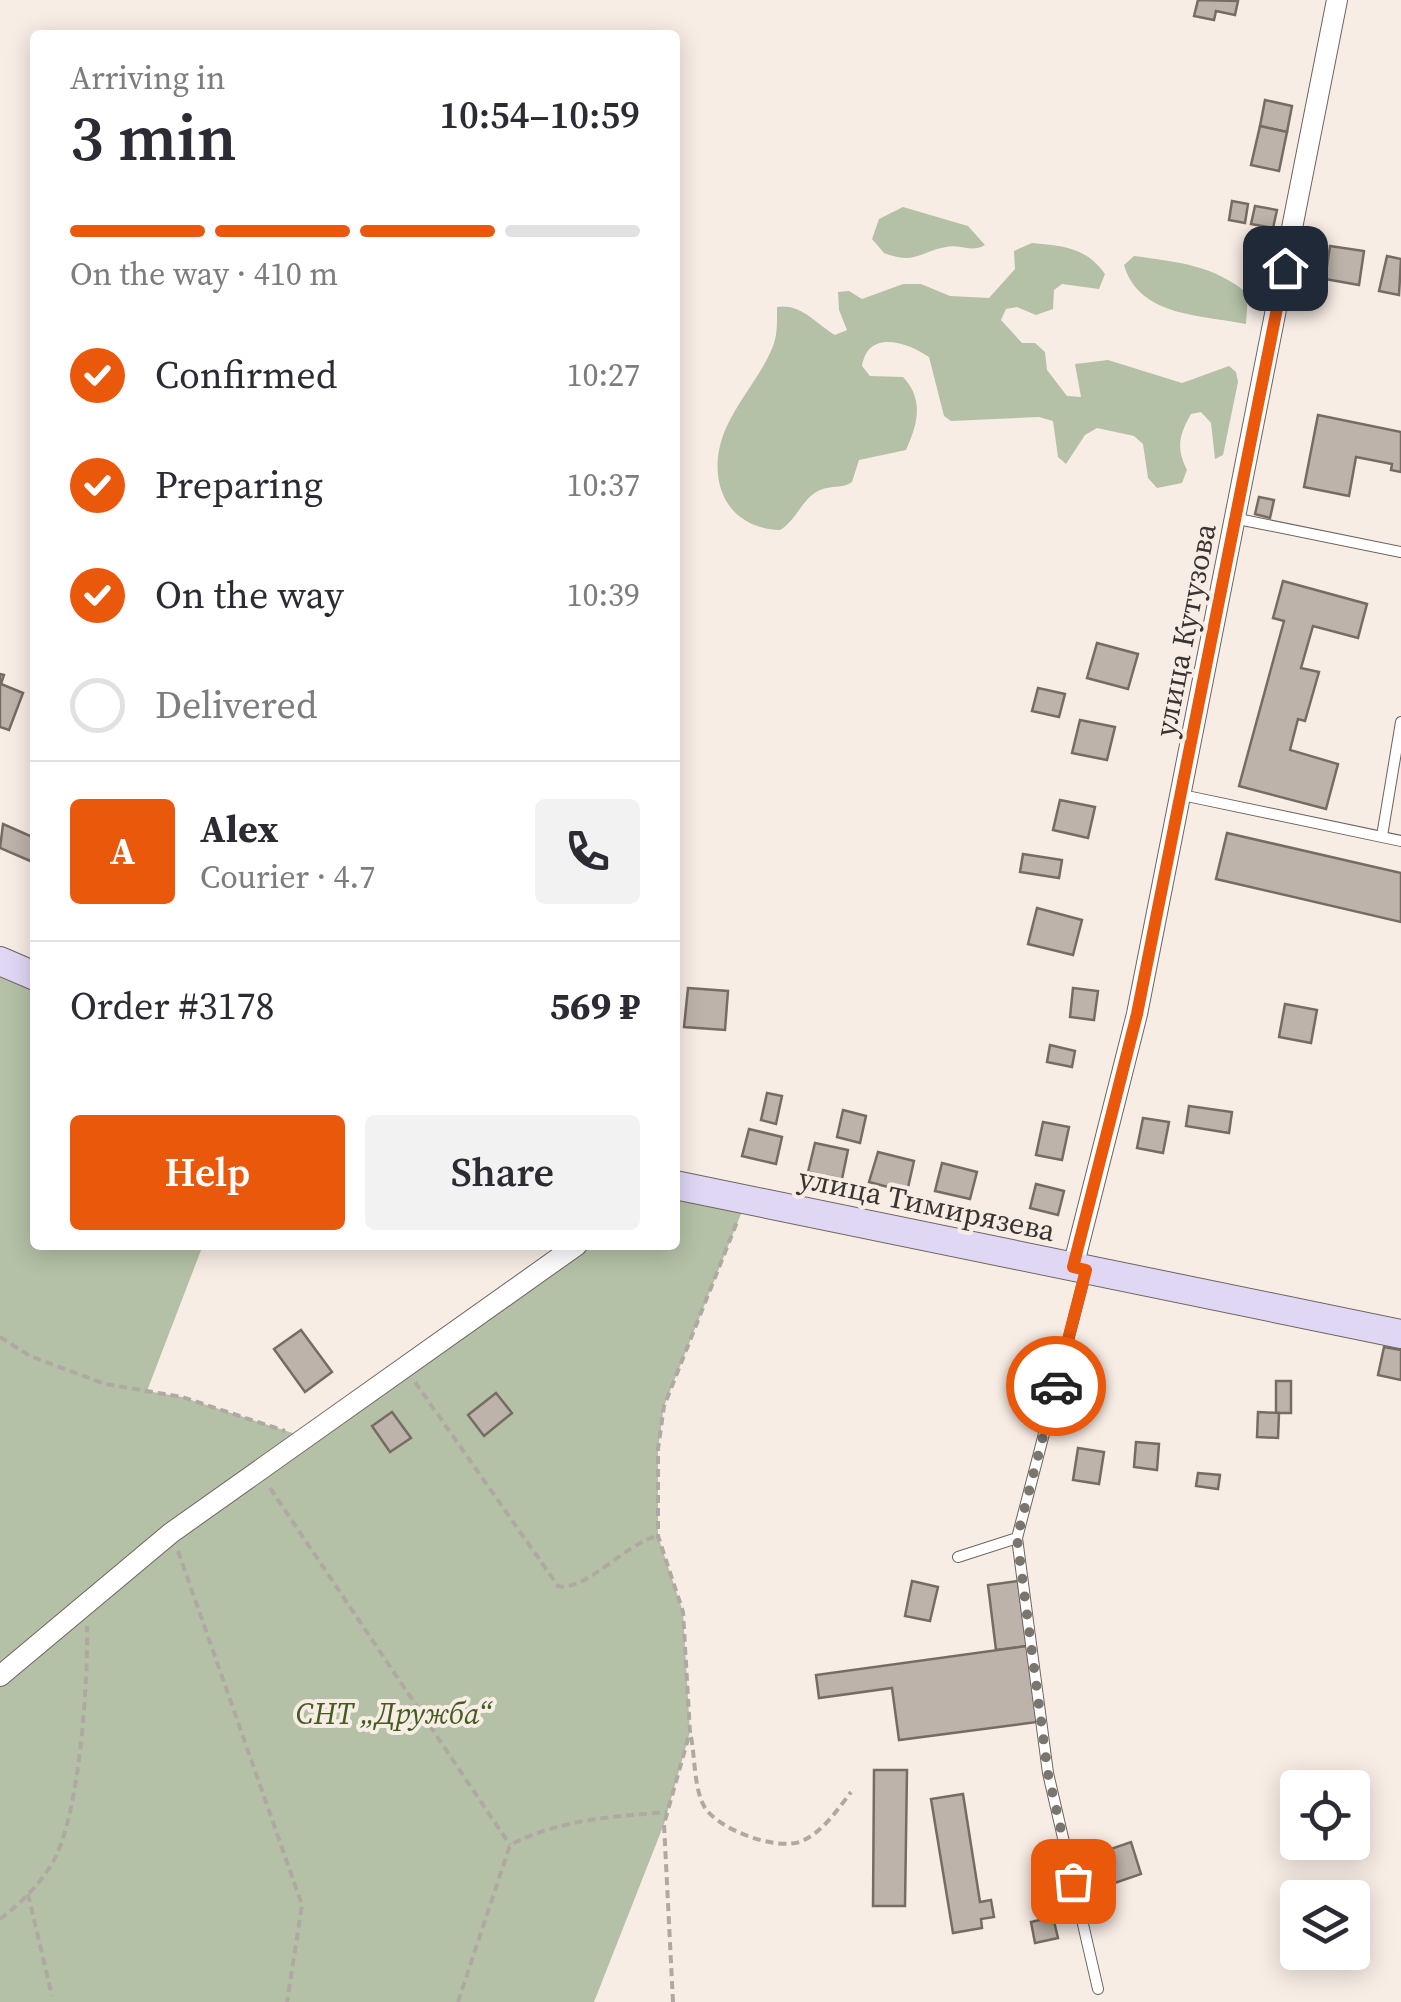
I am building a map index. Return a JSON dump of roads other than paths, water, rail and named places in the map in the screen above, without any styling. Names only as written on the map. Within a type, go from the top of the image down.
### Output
[{"type":"main road","points":[[0,961],[30,974]]},
{"type":"main road","name":"улица Тимирязева","points":[[680,1186],[1401,1334]]},
{"type":"street","name":"улица Кутузова","points":[[1080,1268],[1137,1014],[1238,519],[1337,0]]},
{"type":"street","points":[[0,1676],[171,1533],[569,1250]]},
{"type":"lane","points":[[1238,519],[1401,552]]},
{"type":"lane","points":[[1382,836],[1401,722]]},
{"type":"lane","points":[[1182,795],[1401,841]]},
{"type":"lane","points":[[1080,1268],[1017,1538],[1048,1774],[1098,1989]]},
{"type":"lane","points":[[958,1558],[1017,1538]]},
{"type":"park label","name":"СНТ „Дружба“","points":[[394,1713]]}]
